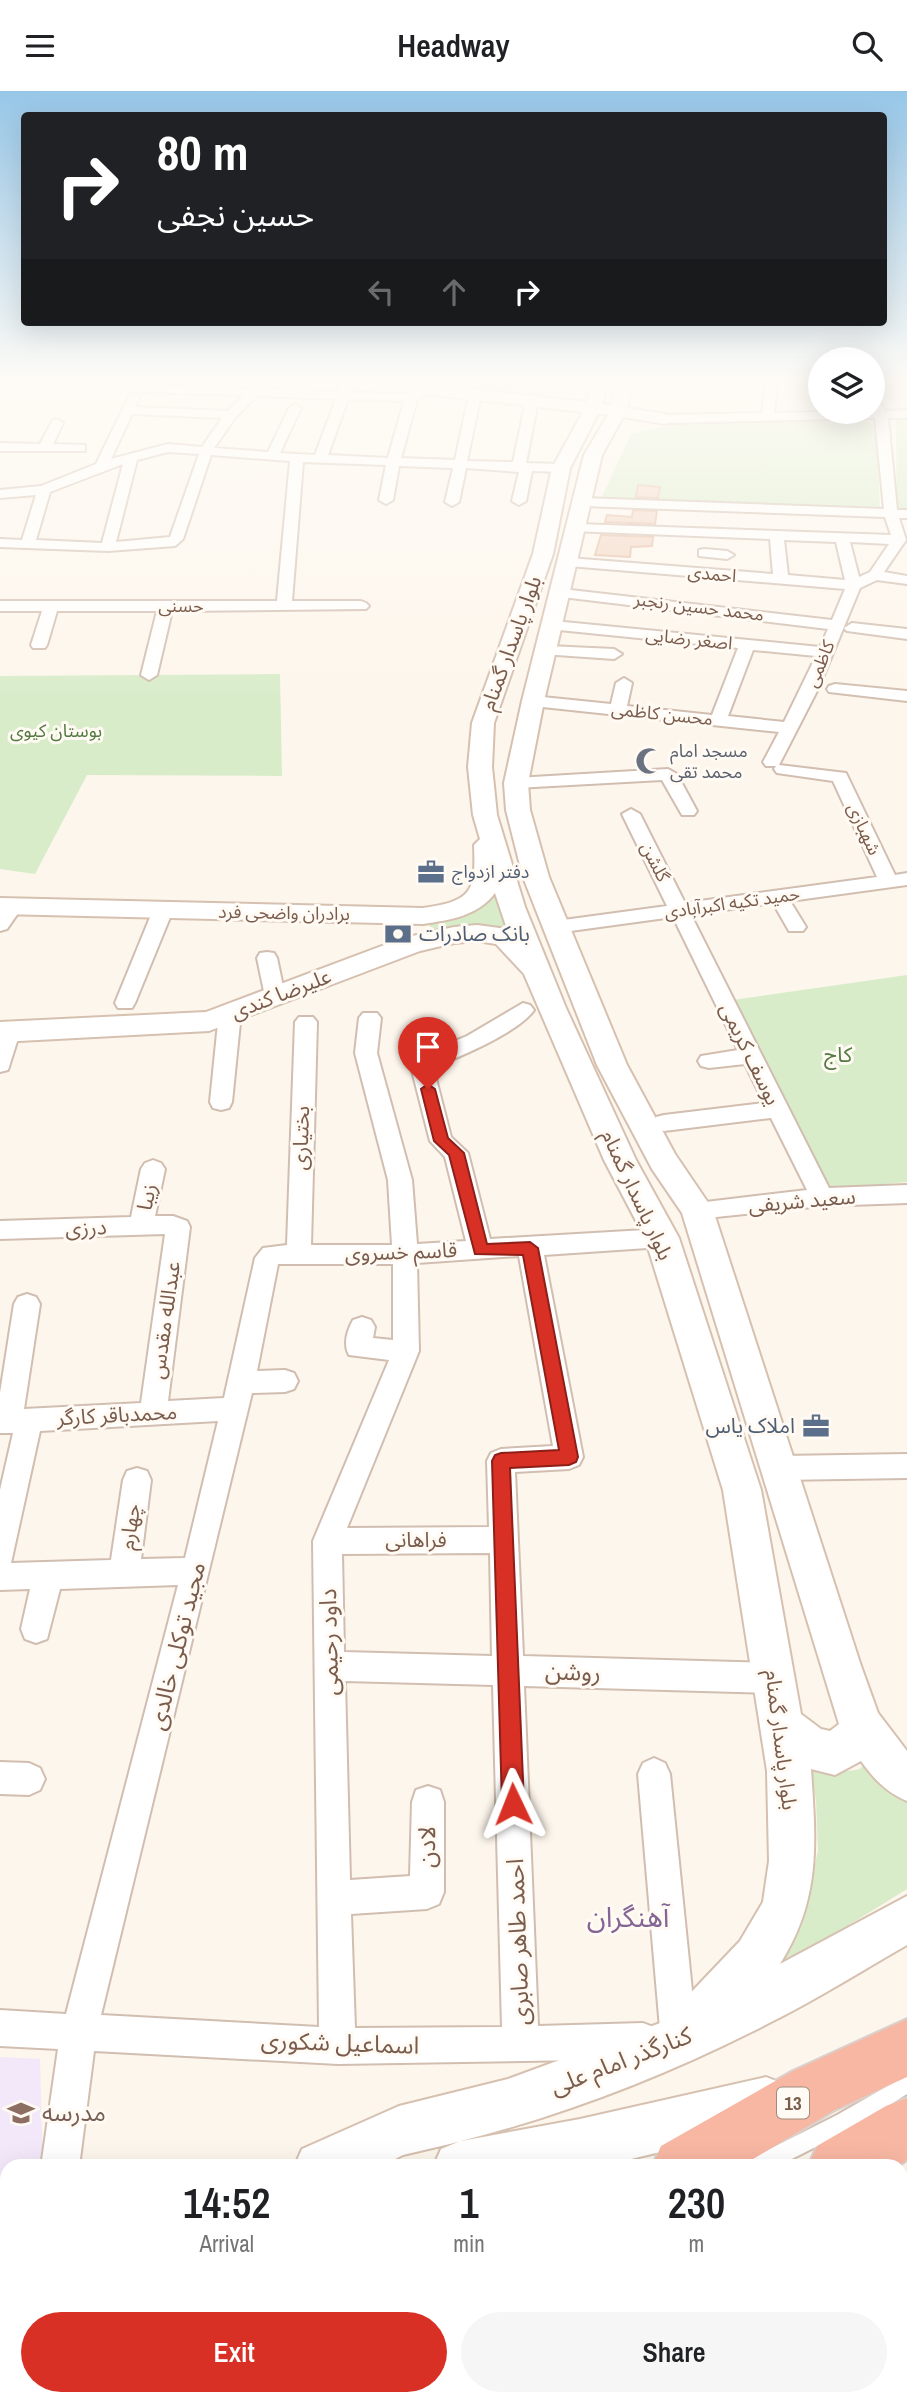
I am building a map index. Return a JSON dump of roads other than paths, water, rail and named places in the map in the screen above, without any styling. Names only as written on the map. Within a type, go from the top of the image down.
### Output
[{"type":"highway","name":"13","points":[[696,2159],[813,2091],[863,2070],[907,2047]]},
{"type":"highway","points":[[852,2159],[907,2127]]},
{"type":"main road","name":"بلوار پاسدار گمنام","points":[[556,491],[543,554],[483,723],[480,768],[485,815],[512,907],[540,976],[620,1160],[662,1238],[742,1490],[789,1771],[792,1861],[786,1904],[773,1933],[757,1958],[680,2040]]},
{"type":"main road","name":"بلوار پاسدار گمنام","points":[[585,491],[551,638],[533,701],[516,783],[518,810],[536,877],[612,1065],[663,1161],[697,1210],[861,1726],[891,1766],[907,1779]]},
{"type":"main road","name":"برادران واضحی فرد","points":[[4,913],[163,910],[398,916],[447,913],[467,905],[482,892],[488,879],[485,815]]},
{"type":"main road","points":[[398,916],[419,925],[421,934],[413,944]]},
{"type":"main road","name":"علیرضا کندی","points":[[4,1032],[209,1021],[431,938],[477,933],[504,937],[540,976]]},
{"type":"main road","points":[[782,1726],[813,1749],[835,1753],[854,1740],[861,1726]]},
{"type":"main road","name":"کنارگذر امام علی","points":[[338,2159],[399,2131],[508,2104],[680,2040],[757,2004],[907,1919]]},
{"type":"main road","points":[[503,2159],[580,2145],[813,2091]]},
{"type":"street","points":[[0,494],[32,491]]},
{"type":"street","points":[[27,545],[43,499],[43,491]]},
{"type":"street","points":[[108,547],[122,491]]},
{"type":"street","points":[[0,543],[108,547],[170,543],[176,539],[193,491]]},
{"type":"street","points":[[284,606],[294,491]]},
{"type":"street","points":[[386,500],[388,491]]},
{"type":"street","points":[[452,502],[454,491]]},
{"type":"street","points":[[519,501],[520,491]]},
{"type":"street","points":[[889,491],[891,514],[899,540]]},
{"type":"street","points":[[580,514],[698,505],[907,514]]},
{"type":"street","points":[[698,505],[706,573]]},
{"type":"street","points":[[745,507],[749,535]]},
{"type":"street","points":[[807,509],[816,538]]},
{"type":"street","points":[[861,539],[858,528],[867,524],[864,511]]},
{"type":"street","points":[[580,514],[632,513]]},
{"type":"street","points":[[580,514],[702,534],[899,540]]},
{"type":"street","points":[[777,536],[780,579]]},
{"type":"street","points":[[842,538],[854,585],[875,575],[899,540]]},
{"type":"street","points":[[704,553],[727,555]]},
{"type":"street","name":"احمدی","points":[[569,562],[706,573],[752,583],[780,579],[854,585]]},
{"type":"street","points":[[875,575],[907,580]]},
{"type":"street","name":"کاظمی","points":[[840,777],[777,765],[790,728],[824,652],[844,627],[854,585]]},
{"type":"street","name":"محمد حسین رنجبر","points":[[562,593],[657,597],[695,607],[907,634]]},
{"type":"street","name":"حسنی","points":[[0,606],[361,606]]},
{"type":"street","points":[[39,645],[51,606]]},
{"type":"street","points":[[149,675],[166,606]]},
{"type":"street","points":[[682,638],[695,607]]},
{"type":"street","points":[[718,720],[769,616]]},
{"type":"street","points":[[551,638],[614,654]]},
{"type":"street","name":"اصغر رضایی","points":[[551,638],[682,638],[824,652]]},
{"type":"street","points":[[618,709],[624,683]]},
{"type":"street","points":[[835,689],[907,696]]},
{"type":"street","name":"محسن کاظمی","points":[[533,701],[790,728]]},
{"type":"street","points":[[840,777],[843,758]]},
{"type":"street","points":[[516,783],[668,774],[688,811]]},
{"type":"street","name":"شهبازی","points":[[840,777],[898,880]]},
{"type":"street","name":"گلشن","points":[[631,814],[679,910]]},
{"type":"street","name":"حمید تکیه اکبرآبادی","points":[[556,927],[898,880]]},
{"type":"street","points":[[778,896],[796,927]]},
{"type":"street","points":[[125,1003],[163,910]]},
{"type":"street","name":"یوسف کریمی","points":[[679,910],[822,1197]]},
{"type":"street","points":[[267,958],[275,996]]},
{"type":"street","points":[[481,1250],[456,1153],[441,1141],[421,1063],[461,1050],[488,1036],[523,1010]]},
{"type":"street","points":[[221,1102],[230,1013]]},
{"type":"street","name":"داود رحیمی","points":[[338,2046],[327,1541],[406,1351],[405,1254],[400,1180],[366,1053],[370,1018]]},
{"type":"street","name":"بختیاری","points":[[299,1254],[306,1022]]},
{"type":"street","points":[[0,1065],[4,1032]]},
{"type":"street","points":[[709,1061],[752,1056]]},
{"type":"street","points":[[664,1123],[778,1109]]},
{"type":"street","name":"زیبا","points":[[141,1226],[153,1169]]},
{"type":"street","name":"سعید شریفی","points":[[697,1210],[822,1197],[907,1194]]},
{"type":"street","name":"درزی","points":[[0,1230],[176,1226]]},
{"type":"street","name":"عبدالله مقدس","points":[[153,1413],[176,1226]]},
{"type":"street","name":"قاسم خسروی","points":[[267,1258],[272,1255],[405,1254],[530,1248],[662,1238]]},
{"type":"street","name":"احمد طاهر صابری","points":[[521,2045],[501,1461],[569,1457],[530,1248]]},
{"type":"street","name":"مجید توکلی خالدی","points":[[61,2159],[79,2031],[197,1571],[267,1258]]},
{"type":"street","points":[[0,1555],[27,1304]]},
{"type":"street","points":[[362,1327],[358,1348],[406,1351]]},
{"type":"street","name":"محمدباقر کارگر","points":[[13,1421],[153,1413],[238,1396],[285,1381]]},
{"type":"street","points":[[780,1468],[907,1466]]},
{"type":"street","name":"چهارم","points":[[124,1574],[136,1480]]},
{"type":"street","name":"فراهانی","points":[[327,1541],[504,1540]]},
{"type":"street","points":[[0,1577],[197,1571]]},
{"type":"street","points":[[36,1629],[48,1576]]},
{"type":"street","name":"روشن","points":[[330,1666],[774,1678]]},
{"type":"street","points":[[654,1774],[680,2040]]},
{"type":"street","name":"لادن","points":[[333,1898],[427,1892],[428,1802]]},
{"type":"street","name":"اسماعیل شکوری","points":[[0,2028],[338,2046],[521,2045],[680,2040]]},
{"type":"lane","points":[[771,2159],[844,2122],[907,2084]]},
{"type":"place","name":"مسجد امام محمد تقی","points":[[649,761]]},
{"type":"place","name":"دفتر ازدواج","points":[[431,872]]},
{"type":"place","name":"بانک صادرات","points":[[398,934]]},
{"type":"place","name":"املاک یاس","points":[[816,1426]]},
{"type":"place","name":"مدرسه","points":[[21,2113]]},
{"type":"district","name":"آهنگران","points":[[628,1917]]},
{"type":"park label","name":"بوستان کیوی","points":[[56,731]]},
{"type":"park label","name":"کاج","points":[[838,1055]]}]
